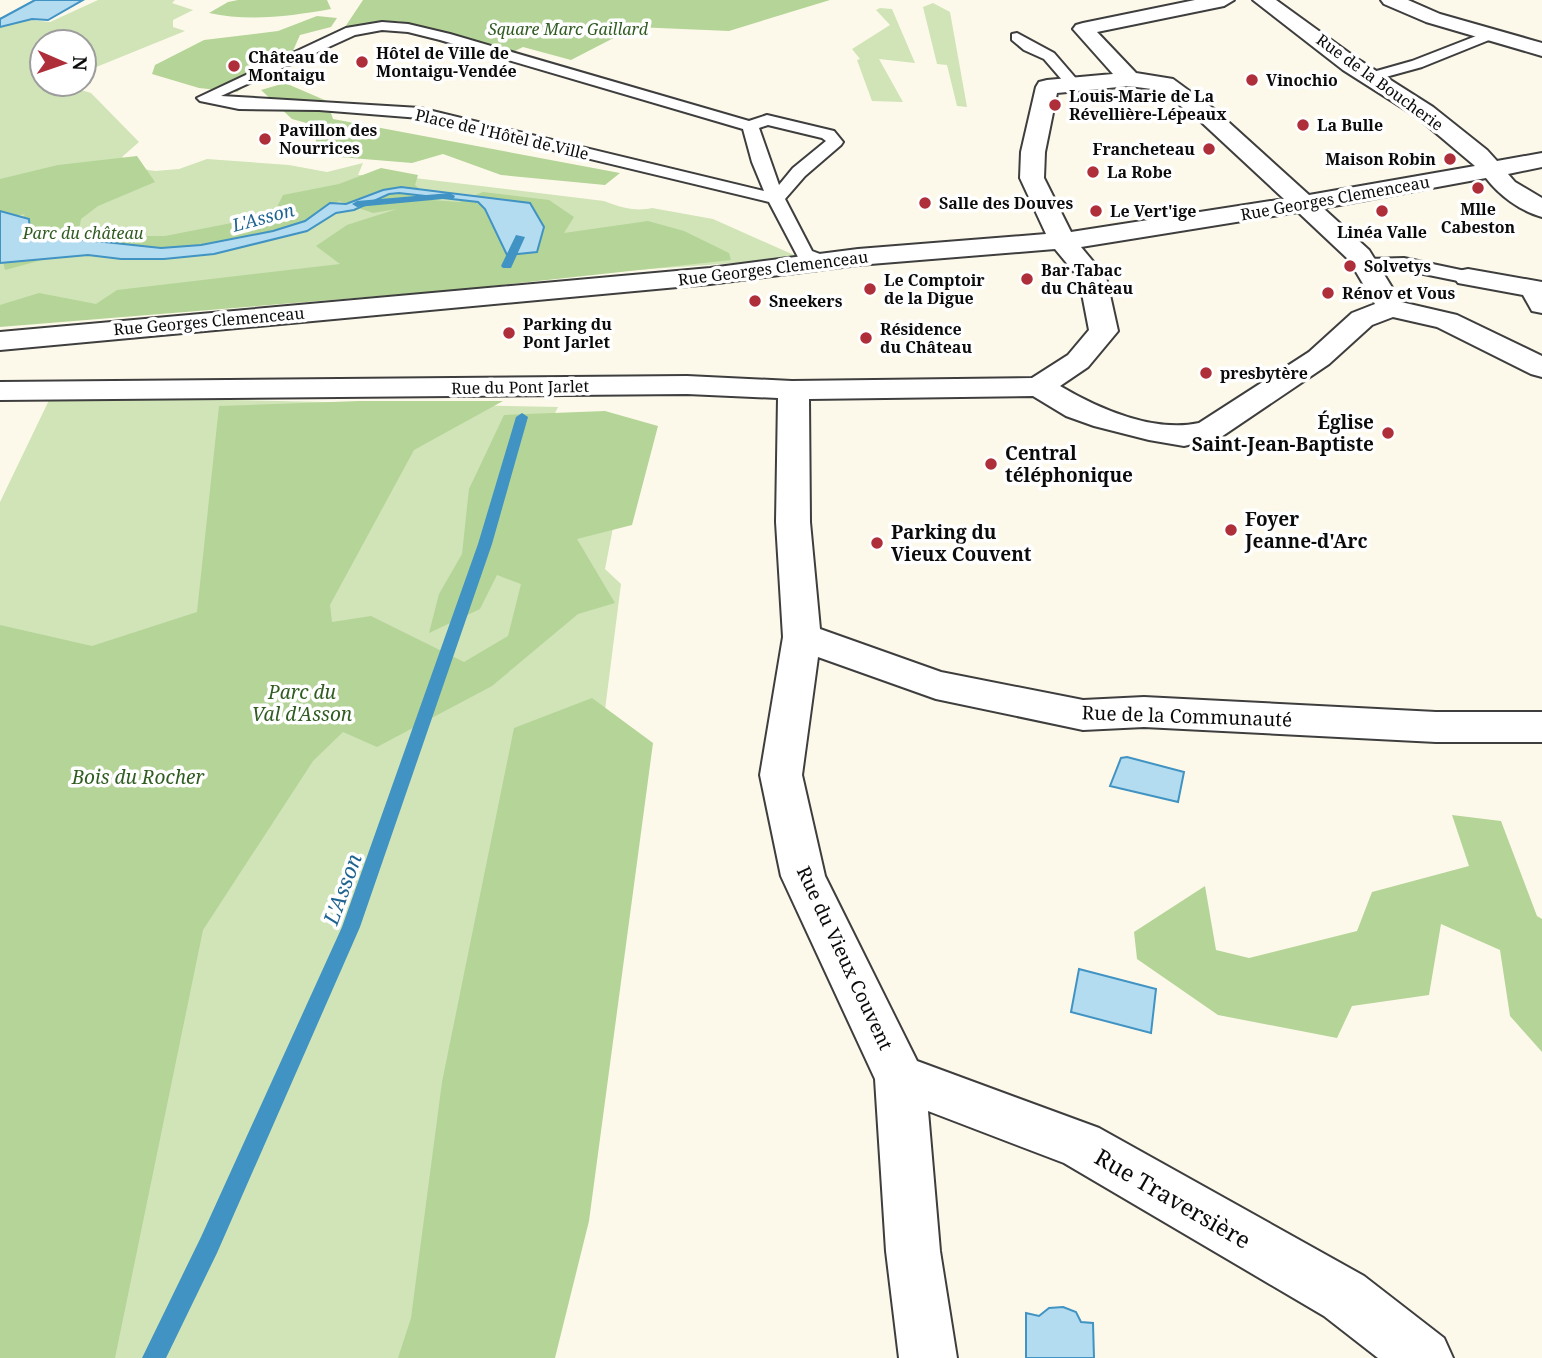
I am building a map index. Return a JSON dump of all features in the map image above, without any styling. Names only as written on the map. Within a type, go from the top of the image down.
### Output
[{"type":"street","points":[[1157,0],[1179,10]]},
{"type":"street","points":[[1129,79],[1083,29],[1224,0]]},
{"type":"street","name":"Rue de la Boucherie","points":[[1263,0],[1425,112],[1479,155],[1506,187],[1542,209]]},
{"type":"street","points":[[1391,0],[1433,18],[1542,50]]},
{"type":"street","points":[[1391,308],[1360,256],[1178,91],[1165,84],[1129,79],[1047,87],[1033,152],[1032,178],[1062,241],[1092,277],[1104,331],[1078,361],[1039,387],[1077,409],[1149,431],[1184,436],[1210,430],[1319,358],[1362,319],[1391,308],[1447,321],[1542,368]]},
{"type":"street","name":"Rue Georges Clemenceau","points":[[0,341],[710,276],[858,257],[1062,241],[1302,203],[1542,160]]},
{"type":"street","points":[[1468,277],[1533,288],[1542,305]]},
{"type":"street","name":"Rue du Pont Jarlet","points":[[0,391],[687,385],[792,390],[1039,387]]},
{"type":"street","name":"Rue du Vieux Couvent","points":[[792,390],[793,522],[802,637],[780,775],[803,876],[900,1079],[913,1251],[928,1358]]},
{"type":"street","name":"Rue de la Communauté","points":[[802,637],[936,685],[1083,715],[1144,712],[1436,727],[1542,727]]},
{"type":"street","name":"Rue Traversière","points":[[900,1079],[1081,1145],[1344,1296],[1424,1358]]},
{"type":"lane","name":"Place de l'Hôtel de Ville","points":[[750,126],[444,37],[408,28],[382,26],[351,31],[205,98],[239,104],[319,105],[420,113],[776,199]]},
{"type":"lane","points":[[1371,77],[1417,64],[1489,35]]},
{"type":"lane","points":[[1017,37],[1029,47],[1049,56],[1074,85]]},
{"type":"lane","points":[[776,199],[799,172],[835,142],[828,134],[767,120],[750,126],[760,162],[776,199],[805,255],[826,263]]},
{"type":"lane","points":[[1367,265],[1405,264],[1468,277]]},
{"type":"green space","name":"Parc du château","points":[[98,0],[175,0],[172,3],[193,10],[173,20],[173,27],[185,31],[98,66],[98,28],[28,28],[28,98],[96,98],[139,142],[122,157],[136,168],[155,171],[179,169],[207,159],[289,165],[327,172],[363,163],[358,175],[398,176],[604,201],[628,208],[652,208],[713,219],[794,255],[793,259],[523,278],[0,325],[0,17],[50,22]]},
{"type":"green space","points":[[327,0],[331,9],[255,18],[209,13],[228,2]]},
{"type":"green space","name":"Square Marc Gaillard","points":[[363,0],[830,0],[729,31],[635,27],[571,60],[523,47],[513,52],[398,21],[345,27]]},
{"type":"green space","points":[[933,3],[950,12],[967,107],[957,106],[947,65],[937,64],[923,7]]},
{"type":"green space","points":[[892,9],[915,63],[879,59],[903,102],[872,101],[857,60],[860,59],[852,49],[890,25],[876,10]]},
{"type":"green space","points":[[317,16],[337,18],[331,27],[300,35],[292,53],[237,92],[199,88],[152,74],[155,65],[204,40],[278,31]]},
{"type":"green space","points":[[285,83],[327,101],[333,119],[620,173],[605,185],[501,175],[443,154],[412,163],[315,155],[317,126],[292,119],[261,90]]},
{"type":"green space","points":[[137,156],[155,182],[98,206],[81,219],[78,236],[165,236],[273,215],[283,195],[339,184],[381,168],[418,175],[415,185],[432,200],[459,202],[483,192],[549,200],[574,217],[564,233],[648,221],[684,231],[729,253],[731,260],[455,290],[0,327],[0,305],[39,293],[96,304],[117,290],[340,264],[316,246],[347,225],[397,209],[373,213],[339,201],[295,227],[216,246],[79,250],[5,270],[2,257],[25,214],[0,219],[0,179],[58,165]]},
{"type":"green space","name":"Parc du Val d'Asson","points":[[51,396],[558,407],[532,460],[617,507],[605,569],[621,584],[591,820],[493,1358],[0,1358],[0,502]]},
{"type":"green space","name":"Bois du Rocher","points":[[360,401],[503,401],[414,450],[330,605],[332,622],[371,616],[464,662],[508,636],[521,584],[497,575],[480,609],[429,633],[439,594],[462,554],[469,489],[504,415],[605,411],[658,426],[632,525],[577,539],[615,603],[578,614],[492,686],[377,747],[343,732],[313,761],[203,930],[115,1358],[0,1358],[0,625],[92,646],[197,612],[219,406]]},
{"type":"green space","points":[[592,698],[653,743],[589,1221],[555,1358],[398,1358],[411,1318],[442,1082],[514,728]]},
{"type":"green space","points":[[1452,815],[1501,821],[1537,916],[1542,919],[1542,1052],[1510,1016],[1500,950],[1441,924],[1429,995],[1352,1006],[1337,1038],[1218,1015],[1137,959],[1134,932],[1205,886],[1216,950],[1249,958],[1357,931],[1372,892],[1469,866]]},
{"type":"water","points":[[35,0],[83,0],[48,20],[32,19],[0,27],[0,19]]},
{"type":"water","points":[[401,187],[530,203],[544,227],[537,252],[507,255],[485,209],[478,202],[399,193],[389,194],[354,210],[336,213],[307,231],[214,254],[164,259],[121,259],[88,255],[0,263],[0,211],[29,219],[30,234],[161,248],[201,245],[273,231],[305,221],[330,203],[346,204],[383,190]]},
{"type":"water","points":[[1127,757],[1184,772],[1178,802],[1110,786],[1121,758]]},
{"type":"water","points":[[1079,969],[1156,989],[1151,1033],[1071,1012]]},
{"type":"water","points":[[1063,1307],[1076,1312],[1081,1322],[1093,1323],[1094,1358],[1026,1358],[1026,1313],[1039,1316],[1049,1308]]},
{"type":"waterway","name":"L'Asson","points":[[357,204],[450,196]]},
{"type":"waterway","name":"L'Asson","points":[[507,266],[520,237]]},
{"type":"waterway","name":"L'Asson","points":[[154,1358],[209,1245],[351,927],[485,544],[522,417]]},
{"type":"place","name":"Hôtel de Ville de Montaigu-Vendée","points":[[362,62]]},
{"type":"place","name":"Château de Montaigu","points":[[234,66]]},
{"type":"place","name":"Vinochio","points":[[1252,80]]},
{"type":"place","name":"Louis-Marie de La Révellière-Lépeaux","points":[[1055,105]]},
{"type":"place","name":"La Bulle","points":[[1303,125]]},
{"type":"place","name":"Pavillon des Nourrices","points":[[265,139]]},
{"type":"place","name":"Francheteau","points":[[1209,149]]},
{"type":"place","name":"Maison Robin","points":[[1450,159]]},
{"type":"place","name":"La Robe","points":[[1093,172]]},
{"type":"place","name":"Mlle Cabeston","points":[[1478,188]]},
{"type":"place","name":"Salle des Douves","points":[[925,203]]},
{"type":"place","name":"Le Vert'ige","points":[[1096,211]]},
{"type":"place","name":"Linéa Valle","points":[[1382,211]]},
{"type":"place","name":"Solvetys","points":[[1350,266]]},
{"type":"place","name":"Bar Tabac du Château","points":[[1027,279]]},
{"type":"place","name":"Le Comptoir de la Digue","points":[[870,289]]},
{"type":"place","name":"Rénov et Vous","points":[[1328,293]]},
{"type":"place","name":"Sneekers","points":[[755,301]]},
{"type":"place","name":"Parking du Pont Jarlet","points":[[509,333]]},
{"type":"place","name":"Résidence du Château","points":[[866,338]]},
{"type":"place","name":"presbytère","points":[[1206,373]]},
{"type":"place","name":"Église Saint-Jean-Baptiste","points":[[1388,433]]},
{"type":"place","name":"Central téléphonique","points":[[991,464]]},
{"type":"place","name":"Foyer Jeanne-d'Arc","points":[[1231,530]]},
{"type":"place","name":"Parking du Vieux Couvent","points":[[877,543]]}]
